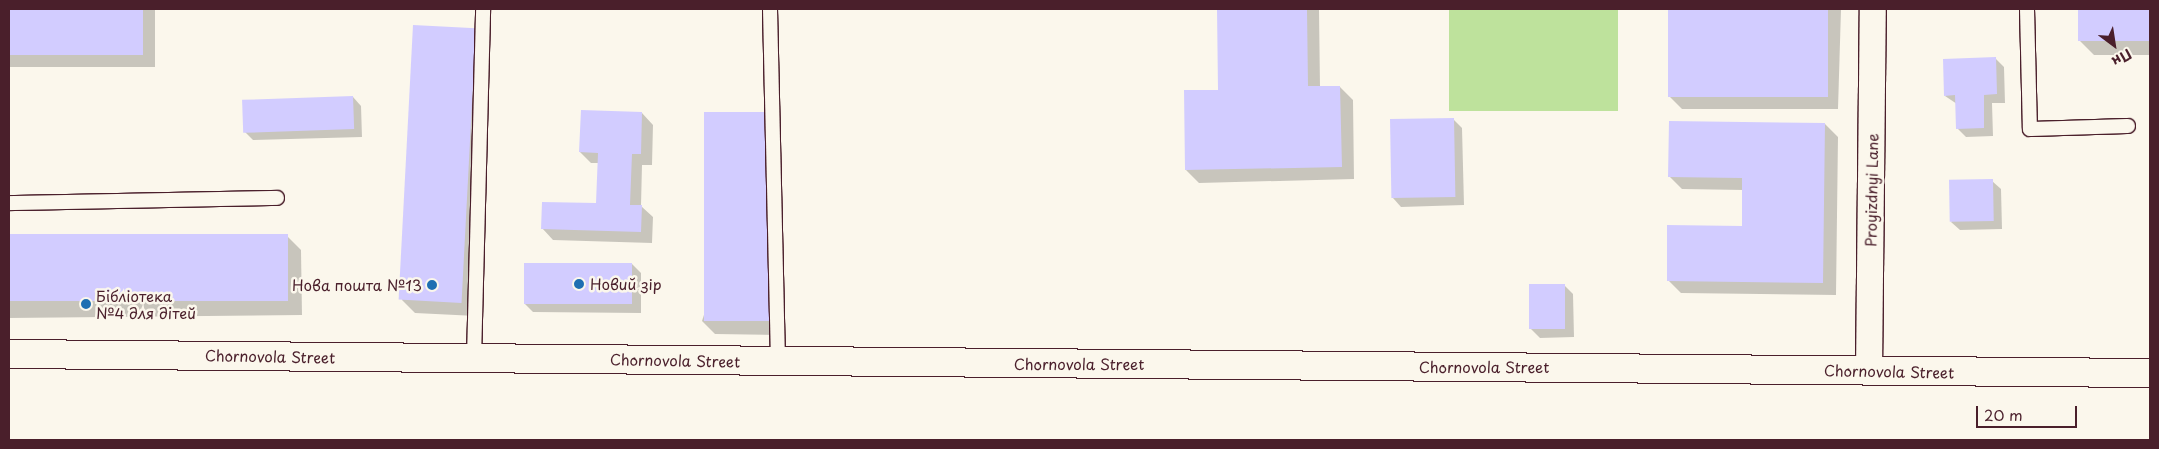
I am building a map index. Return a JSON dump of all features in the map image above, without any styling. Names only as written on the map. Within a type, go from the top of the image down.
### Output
[{"type":"street","name":"Proyizdnyi Lane","points":[[1869,371],[1873,9]]},
{"type":"street","name":"Chornovola Street","points":[[9,354],[2150,373]]},
{"type":"lane","points":[[474,358],[483,9]]},
{"type":"lane","points":[[770,9],[778,361]]},
{"type":"lane","points":[[2027,9],[2030,129],[2128,126]]},
{"type":"lane","points":[[9,203],[278,198]]},
{"type":"green space","points":[[1449,9],[1618,9],[1618,111],[1449,111]]},
{"type":"building","points":[[9,9],[143,9],[143,55],[9,55]]},
{"type":"building","points":[[1217,9],[1307,9],[1308,86],[1340,86],[1342,167],[1185,170],[1184,90],[1218,90]]},
{"type":"building","points":[[1668,9],[1828,9],[1828,97],[1668,97]]},
{"type":"building","points":[[2078,9],[2150,9],[2150,41],[2078,41]]},
{"type":"building","points":[[413,25],[476,28],[462,303],[399,300]]},
{"type":"building","points":[[1996,57],[1997,94],[1984,95],[1984,128],[1956,129],[1955,95],[1944,96],[1943,59]]},
{"type":"building","points":[[353,96],[354,129],[243,133],[242,100]]},
{"type":"building","points":[[581,110],[642,112],[641,154],[632,154],[630,205],[642,205],[641,232],[541,229],[542,202],[596,203],[598,153],[579,152]]},
{"type":"building","points":[[704,112],[769,112],[769,321],[704,321]]},
{"type":"building","points":[[1454,118],[1455,197],[1391,198],[1390,119]]},
{"type":"building","points":[[1669,121],[1825,123],[1823,283],[1667,281],[1667,225],[1742,226],[1742,178],[1668,177]]},
{"type":"building","points":[[1993,179],[1994,221],[1950,222],[1949,180]]},
{"type":"building","points":[[9,234],[288,234],[288,301],[9,301]]},
{"type":"building","points":[[524,263],[632,263],[632,304],[524,304]]},
{"type":"building","points":[[1529,284],[1565,284],[1565,329],[1529,329]]},
{"type":"place","name":"Новий зір","points":[[579,284]]},
{"type":"place","name":"Нова пошта №13","points":[[432,285]]},
{"type":"place","name":"Бібліотека №4 для дітей","points":[[86,304]]}]
